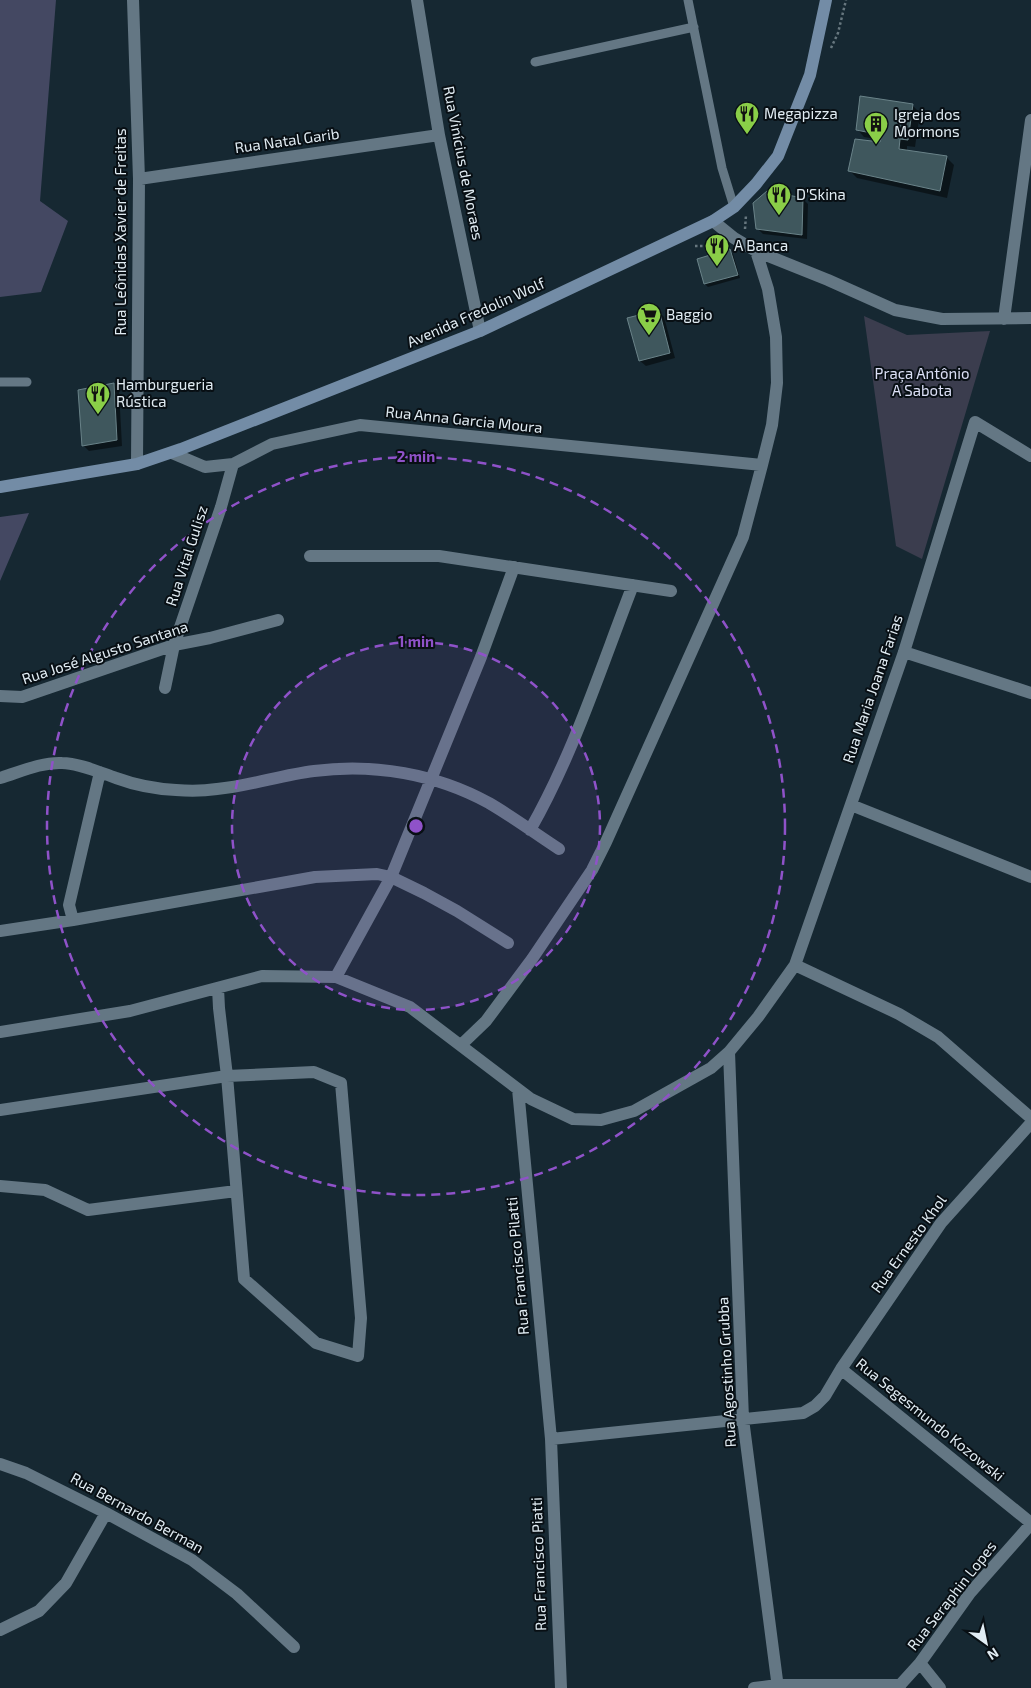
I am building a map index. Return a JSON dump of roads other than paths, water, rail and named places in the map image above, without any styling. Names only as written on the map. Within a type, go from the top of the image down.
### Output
[{"type":"main road","name":"Avenida Fredolin Wolf","points":[[0,487],[137,464],[172,453],[480,331],[714,221],[734,207],[756,184],[778,156],[810,75],[826,0]]},
{"type":"street","name":"Rua Leônidas Xavier de Freitas","points":[[133,0],[139,179],[137,464]]},
{"type":"street","name":"Rua Vinícius de Moraes","points":[[417,0],[439,135],[480,331]]},
{"type":"street","points":[[1004,319],[1028,154],[1031,120]]},
{"type":"street","name":"Rua Natal Garib","points":[[139,179],[439,135]]},
{"type":"street","points":[[714,221],[734,238],[756,252],[828,280],[895,310],[942,319],[1031,318]]},
{"type":"street","points":[[461,1045],[486,1021],[532,959],[592,870],[743,537],[772,425],[777,383],[776,337],[768,290],[756,252]]},
{"type":"street","name":"Rua Maria Joana Farias","points":[[336,977],[410,1007],[531,1099],[573,1119],[601,1120],[634,1111],[711,1068],[729,1052],[758,1017],[795,965],[904,652],[975,422],[1031,456]]},
{"type":"street","name":"Rua Anna Garcia Moura","points":[[172,453],[205,467],[232,464],[272,444],[360,426],[762,465]]},
{"type":"street","name":"Rua Vital Gulisz","points":[[165,688],[174,646],[221,507],[232,464]]},
{"type":"street","points":[[310,556],[439,556],[671,591]]},
{"type":"street","points":[[0,1032],[130,1011],[262,976],[336,977],[391,876],[481,657],[514,567]]},
{"type":"street","points":[[530,830],[547,801],[567,757],[633,585]]},
{"type":"street","name":"Rua José Algusto Santana","points":[[0,696],[22,697],[174,646],[278,620]]},
{"type":"street","points":[[904,652],[1031,694]]},
{"type":"street","points":[[0,778],[46,764],[64,763],[136,784],[173,790],[195,791],[218,789],[313,771],[337,769],[384,770],[430,779],[489,803],[559,849]]},
{"type":"street","points":[[73,920],[69,905],[100,772]]},
{"type":"street","points":[[851,805],[1031,876]]},
{"type":"street","points":[[0,931],[315,877],[377,874],[391,876],[457,911],[508,943]]},
{"type":"street","points":[[795,965],[899,1014],[938,1037],[1031,1118]]},
{"type":"street","points":[[0,1110],[227,1076],[314,1072],[341,1082],[362,1318],[358,1356],[316,1343],[244,1279],[227,1076],[218,988]]},
{"type":"street","name":"Rua Agostinho Grubba","points":[[729,1052],[743,1419],[777,1686]]},
{"type":"street","name":"Rua Francisco Pilatti","points":[[518,1089],[551,1439]]},
{"type":"street","name":"Rua Ernesto Khol","points":[[841,1369],[941,1223],[1031,1123]]},
{"type":"street","points":[[0,1186],[45,1190],[88,1210],[236,1190]]},
{"type":"street","name":"Rua Segesmundo Kozowski","points":[[551,1439],[803,1413],[815,1406],[824,1396],[841,1369],[1031,1524]]},
{"type":"street","name":"Rua Francisco Piatti","points":[[551,1439],[560,1688]]},
{"type":"street","name":"Rua Bernardo Berman","points":[[0,1464],[26,1473],[106,1513],[192,1560],[238,1594],[294,1647]]},
{"type":"street","points":[[0,1630],[39,1611],[66,1583],[106,1513]]},
{"type":"street","name":"Rua Seraphin Lopes","points":[[900,1686],[920,1663],[970,1593],[1031,1524]]},
{"type":"street","points":[[920,1663],[940,1688]]},
{"type":"street","points":[[754,1688],[777,1686],[900,1686]]},
{"type":"lane","points":[[688,0],[722,168],[734,207]]},
{"type":"lane","points":[[535,62],[694,27]]},
{"type":"lane","points":[[0,382],[27,382]]},
{"type":"place","name":"Megapizza","points":[[747,135]]},
{"type":"place","name":"Igreja dos Mormons","points":[[876,145]]},
{"type":"place","name":"D'Skina","points":[[779,216]]},
{"type":"place","name":"A Banca","points":[[717,267]]},
{"type":"place","name":"Baggio","points":[[649,336]]},
{"type":"place","name":"Hamburgueria Rústica","points":[[98,415]]},
{"type":"park label","name":"Praça Antônio A Sabota","points":[[922,382]]}]
